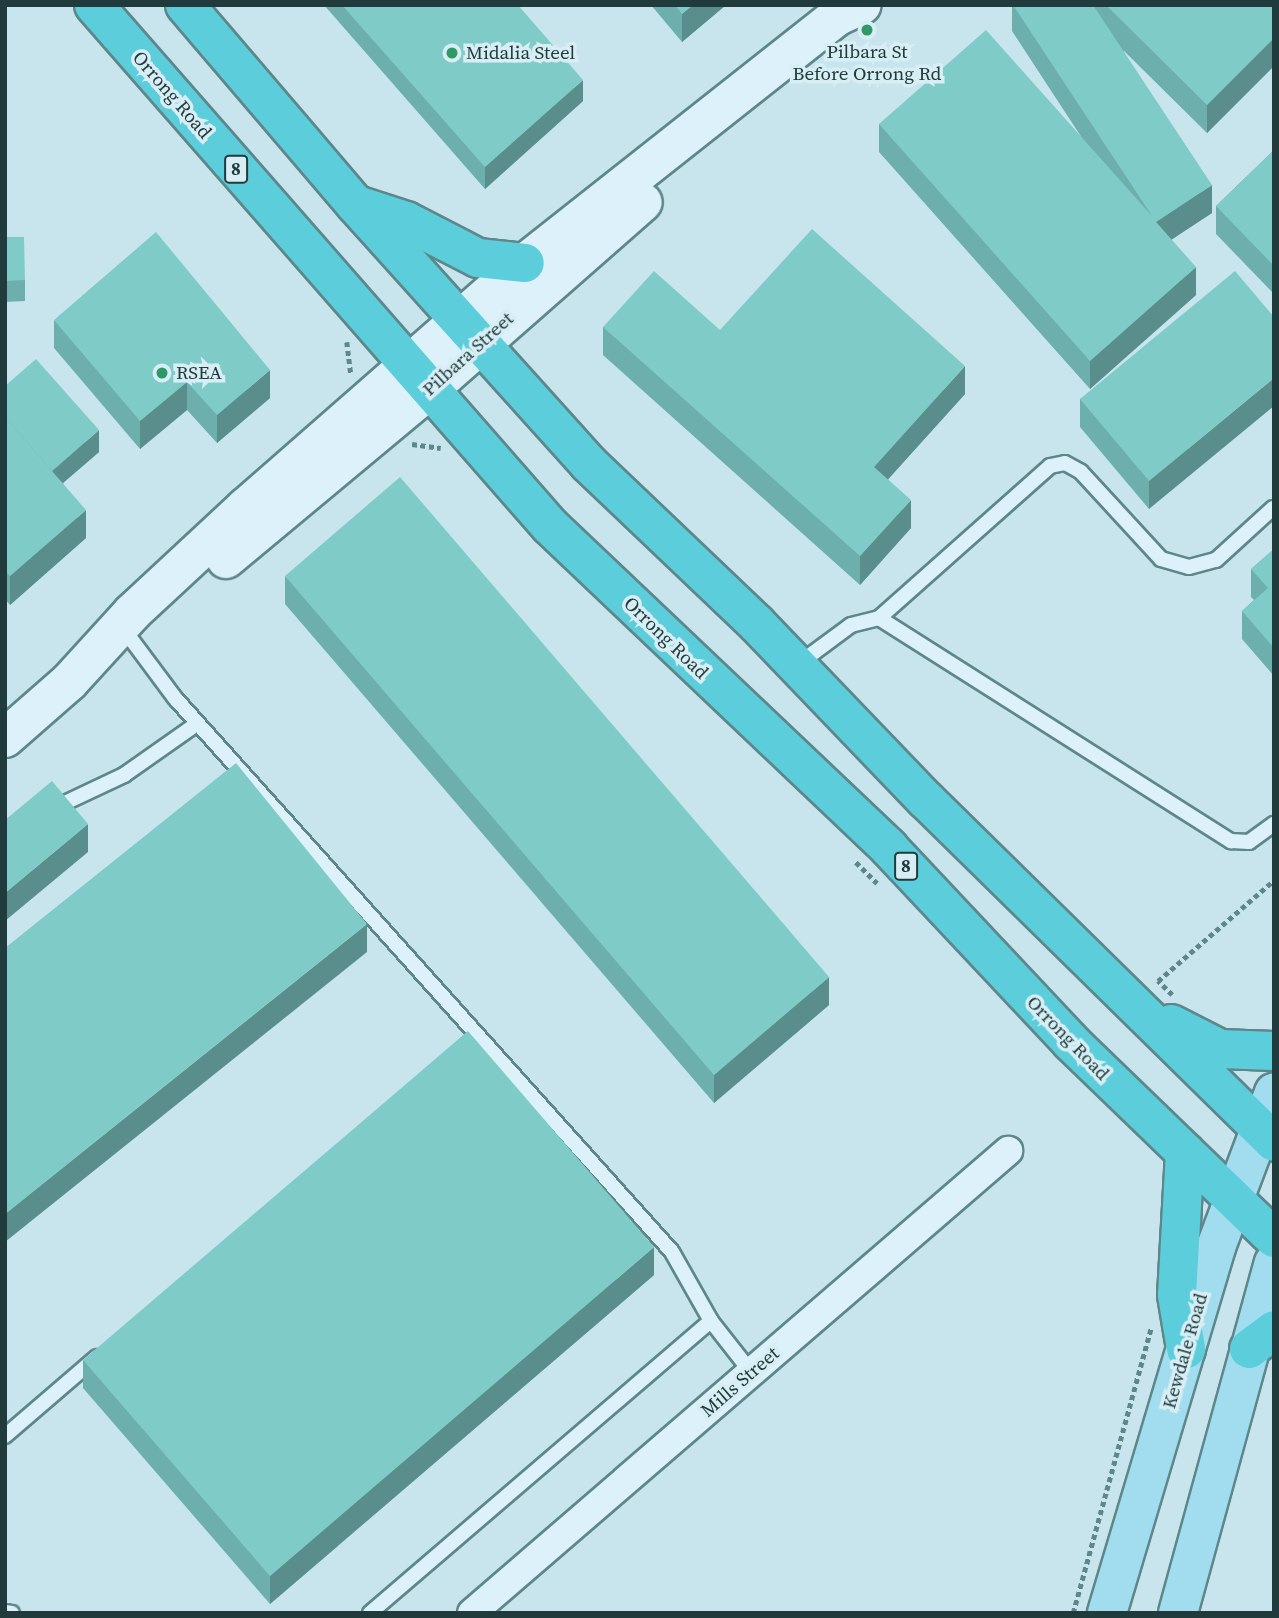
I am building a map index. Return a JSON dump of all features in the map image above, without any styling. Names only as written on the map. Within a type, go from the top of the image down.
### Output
[{"type":"highway","name":"Orrong Road","points":[[94,5],[419,377],[451,437],[550,526],[888,848],[1071,1042],[1274,1238]]},
{"type":"highway","points":[[185,5],[355,204],[589,464],[796,666],[925,799],[1267,1136]]},
{"type":"highway","points":[[355,204],[406,221],[478,258],[525,263]]},
{"type":"highway","points":[[1125,994],[1185,1033],[1220,1049],[1274,1051]]},
{"type":"highway","points":[[1185,1152],[1177,1295],[1186,1349]]},
{"type":"main road","name":"Pilbara Street","points":[[469,333],[525,263],[838,16],[857,9]]},
{"type":"main road","name":"Pilbara Street","points":[[69,681],[131,639],[469,333],[848,29],[857,9]]},
{"type":"main road","name":"Pilbara Street","points":[[5,738],[69,681],[133,612],[419,377]]},
{"type":"main road","name":"Kewdale Road","points":[[1107,1613],[1232,1197],[1267,1136],[1274,1093]]},
{"type":"main road","points":[[1178,1613],[1261,1340],[1274,1263]]},
{"type":"street","name":"Mills Street","points":[[472,1613],[1008,1151]]},
{"type":"lane","points":[[796,666],[851,625],[879,618],[1050,466],[1065,463],[1082,472],[1161,559],[1189,566],[1216,560],[1273,508]]},
{"type":"lane","points":[[879,618],[1231,841],[1249,842],[1274,824]]},
{"type":"lane","points":[[131,639],[198,723],[470,1037],[672,1252],[711,1321],[751,1372]]},
{"type":"lane","points":[[39,814],[124,775],[198,723]]},
{"type":"lane","points":[[370,1613],[711,1321]]},
{"type":"lane","points":[[5,1436],[110,1346]]},
{"type":"lane","points":[[5,1612],[12,1613]]},
{"type":"path","points":[[1180,1003],[1157,981],[1274,880]]},
{"type":"path","points":[[1073,1613],[1155,1314]]},
{"type":"building","name":"Midalia Steel","points":[[342,5],[518,5],[583,80],[485,167]]},
{"type":"building","points":[[675,5],[693,5],[682,14]]},
{"type":"building","points":[[1013,5],[1093,5],[1212,185],[1156,222],[1196,267],[1090,361],[879,124],[986,30],[1152,216]]},
{"type":"building","points":[[1106,5],[1274,5],[1274,38],[1207,105]]},
{"type":"building","points":[[1274,150],[1274,266],[1216,206]]},
{"type":"building","points":[[812,229],[965,366],[874,467],[911,500],[860,556],[603,327],[654,271],[720,330]]},
{"type":"building","name":"RSEA","points":[[156,232],[270,370],[217,415],[187,382],[140,421],[54,320]]},
{"type":"building","points":[[5,237],[24,237],[25,280],[5,281]]},
{"type":"building","points":[[1235,271],[1274,317],[1274,378],[1149,481],[1080,399]]},
{"type":"building","points":[[36,359],[99,430],[52,471],[5,417],[5,386]]},
{"type":"building","points":[[5,417],[86,510],[10,576],[5,571]]},
{"type":"building","points":[[400,477],[829,977],[714,1075],[285,576]]},
{"type":"building","points":[[1274,549],[1274,648],[1242,611],[1268,588],[1251,569]]},
{"type":"building","points":[[236,763],[367,924],[5,1214],[5,948]]},
{"type":"building","points":[[52,781],[88,824],[5,893],[5,820]]},
{"type":"building","points":[[468,1031],[654,1247],[270,1576],[83,1360]]},
{"type":"place","name":"Pilbara St Before Orrong Rd","points":[[867,30]]},
{"type":"place","name":"Midalia Steel","points":[[452,53]]},
{"type":"place","name":"RSEA","points":[[162,373]]}]
